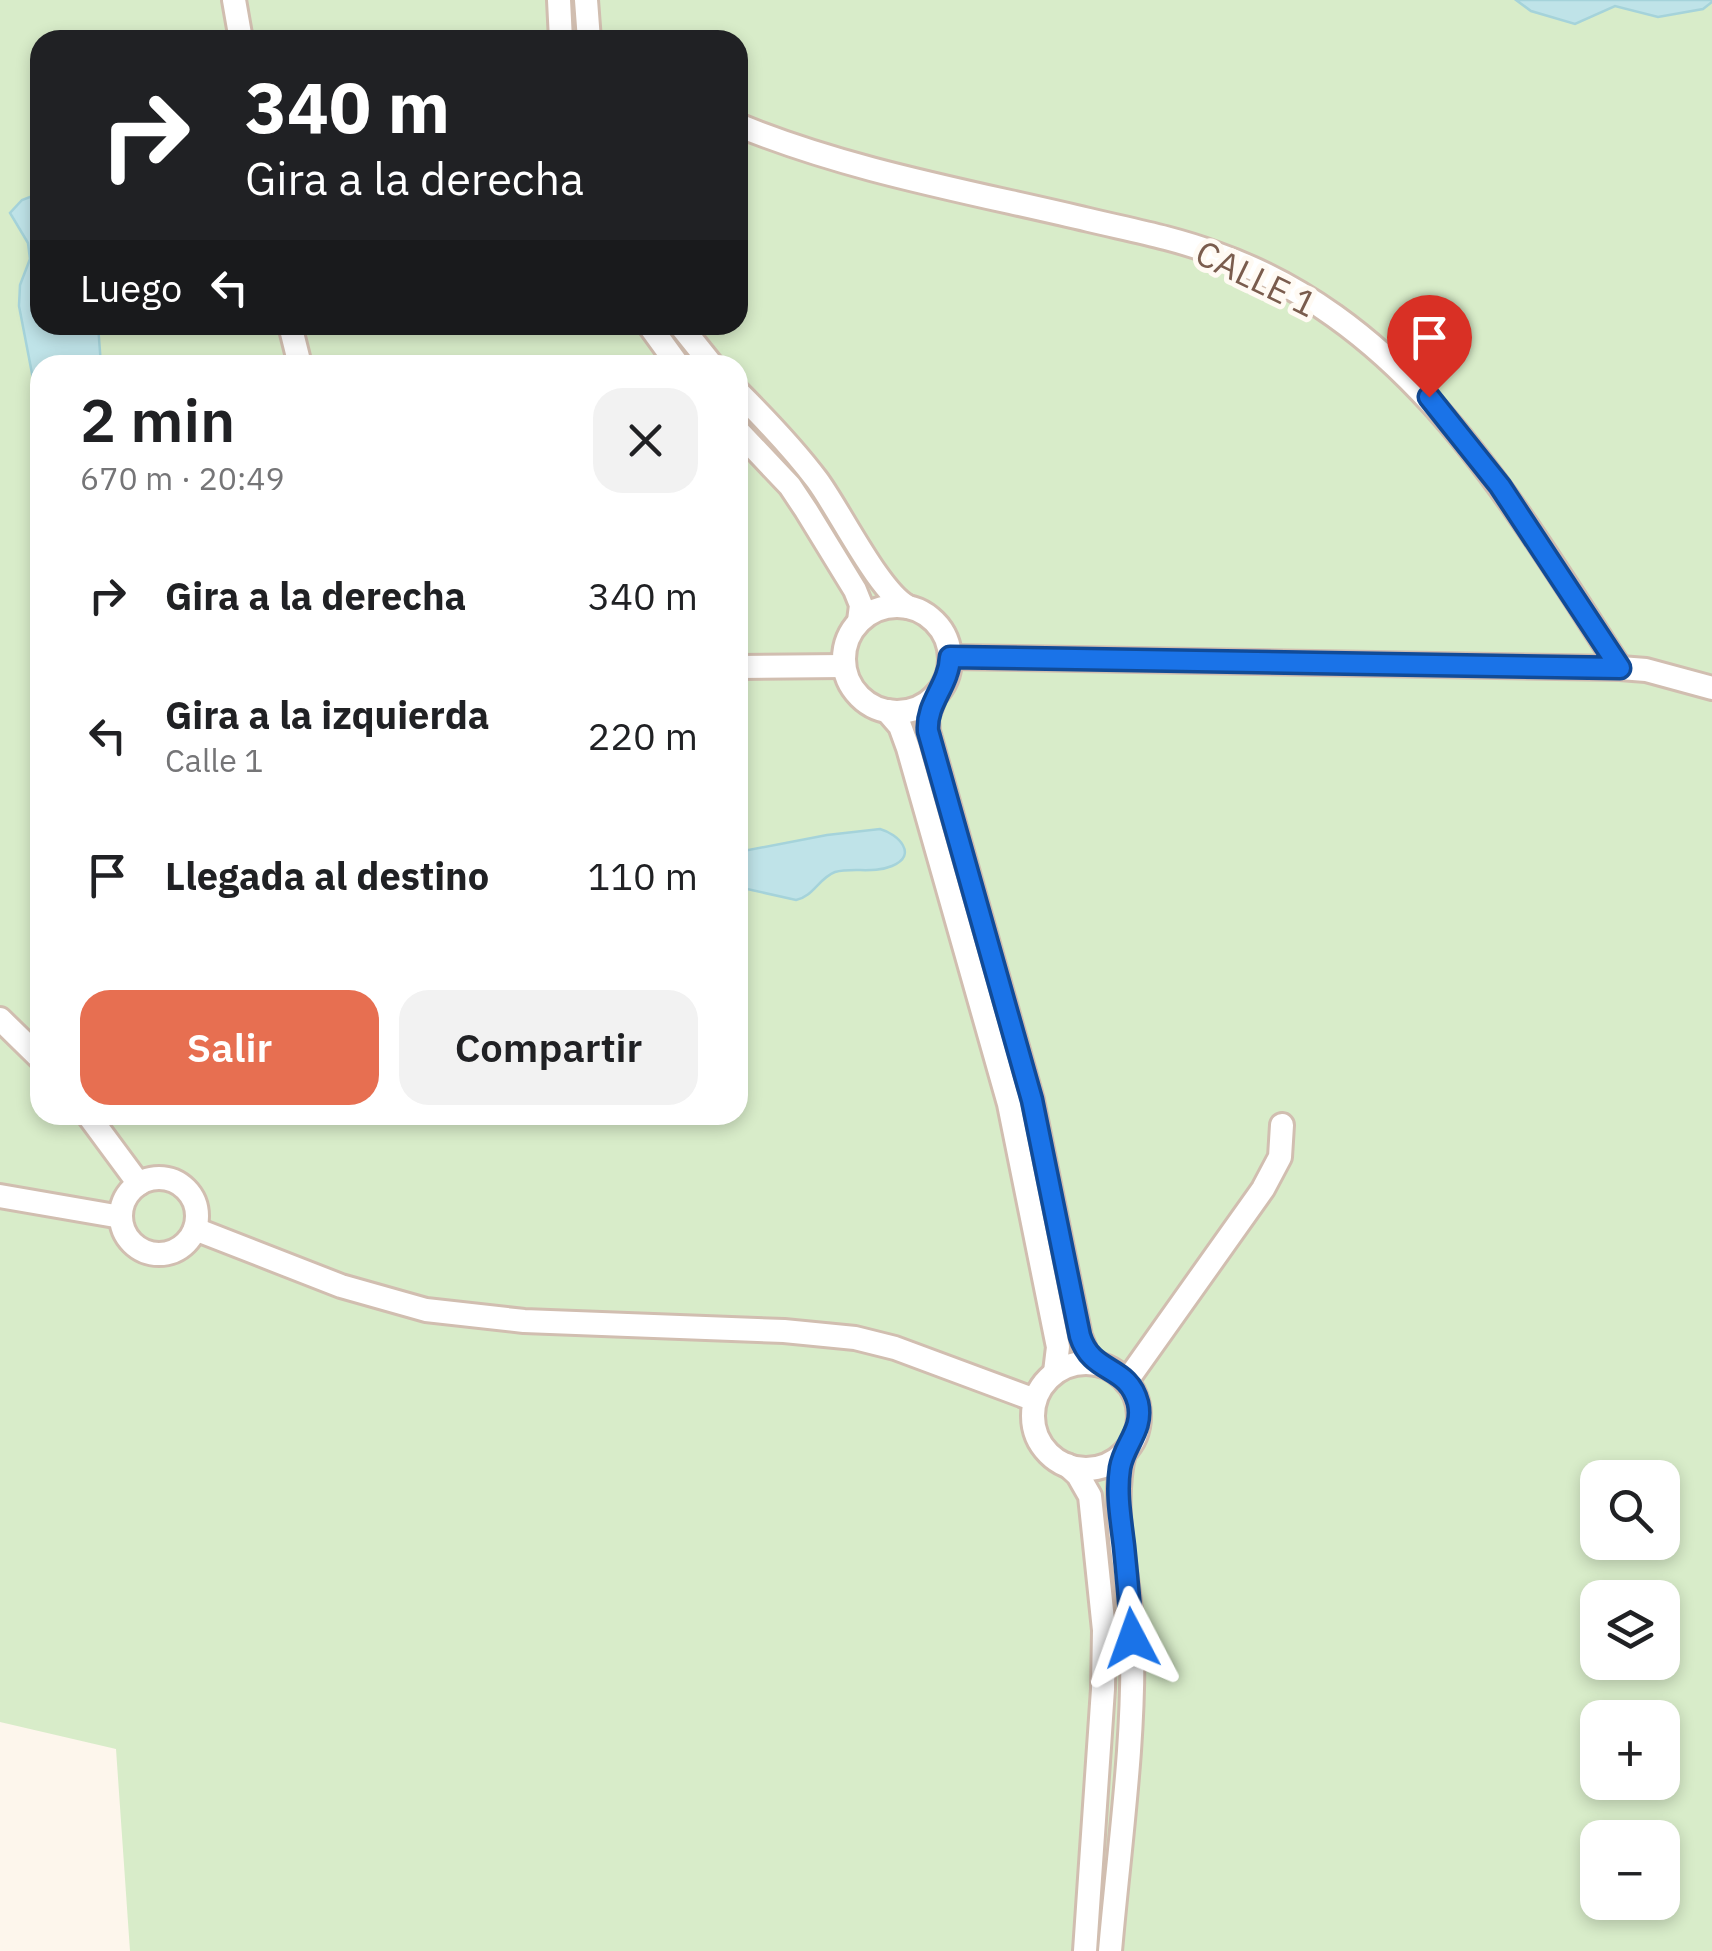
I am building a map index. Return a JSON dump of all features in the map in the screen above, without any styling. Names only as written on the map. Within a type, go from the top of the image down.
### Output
[{"type":"street","points":[[234,0],[239,30]]},
{"type":"street","points":[[559,0],[560,30]]},
{"type":"street","points":[[586,0],[588,30]]},
{"type":"street","name":"CALLE 1","points":[[748,128],[861,166],[1180,242],[1233,260],[1290,289],[1375,347],[1445,415],[1500,486],[1620,668]]},
{"type":"street","points":[[688,335],[704,355]]},
{"type":"street","points":[[748,403],[796,454],[836,508],[884,587],[938,625],[946,640],[950,657],[945,682],[927,718],[928,731],[1032,1100],[1080,1336],[1086,1352],[1097,1364]]},
{"type":"street","points":[[748,441],[790,486],[859,598],[862,612],[846,644],[844,666],[856,694],[886,711],[913,710],[935,696]]},
{"type":"street","points":[[859,621],[882,608],[908,607]]},
{"type":"street","points":[[950,657],[1620,668],[1646,670],[1712,688]]},
{"type":"street","points":[[748,666],[844,666]]},
{"type":"street","points":[[886,711],[900,726],[908,748],[1009,1104],[1058,1347],[1055,1372]]},
{"type":"street","points":[[0,1020],[30,1048]]},
{"type":"street","points":[[95,1125],[139,1184]]},
{"type":"street","points":[[1126,1382],[1263,1189],[1280,1157],[1282,1125]]},
{"type":"street","points":[[161,1178],[183,1186],[196,1206],[195,1229],[179,1249],[153,1254],[130,1241],[121,1217],[129,1192],[139,1184],[161,1178]]},
{"type":"street","points":[[0,1196],[121,1217]]},
{"type":"street","points":[[195,1229],[341,1286],[426,1310],[524,1321],[784,1330],[855,1338],[894,1348],[1035,1400]]},
{"type":"street","points":[[1067,1465],[1093,1468],[1110,1463],[1134,1439],[1138,1404],[1126,1382],[1113,1370],[1079,1363],[1055,1372],[1042,1384],[1032,1418],[1036,1435],[1052,1456],[1085,1484],[1090,1496],[1104,1630],[1085,1951]]},
{"type":"street","points":[[1110,1951],[1131,1666],[1130,1601],[1118,1500],[1124,1453]]},
{"type":"green space","points":[[0,0],[1712,0],[1712,1951],[130,1951],[116,1749],[0,1722]]},
{"type":"water","points":[[1516,0],[1712,2],[1703,9],[1658,17],[1615,6],[1575,24],[1531,11]]},
{"type":"water","points":[[30,197],[30,259],[28,243],[10,213]]},
{"type":"water","points":[[30,259],[30,335],[99,335],[100,355],[30,355],[30,363],[19,306],[20,285]]},
{"type":"water","points":[[880,829],[899,840],[904,856],[892,866],[878,870],[835,872],[796,900],[748,889],[748,850]]},
{"type":"route","points":[[1132,1638],[1118,1500],[1120,1467],[1137,1430],[1138,1404],[1120,1375],[1091,1359],[1080,1336],[1032,1100],[927,718],[945,682],[950,657],[1620,668],[1500,486],[1429,397]]}]
